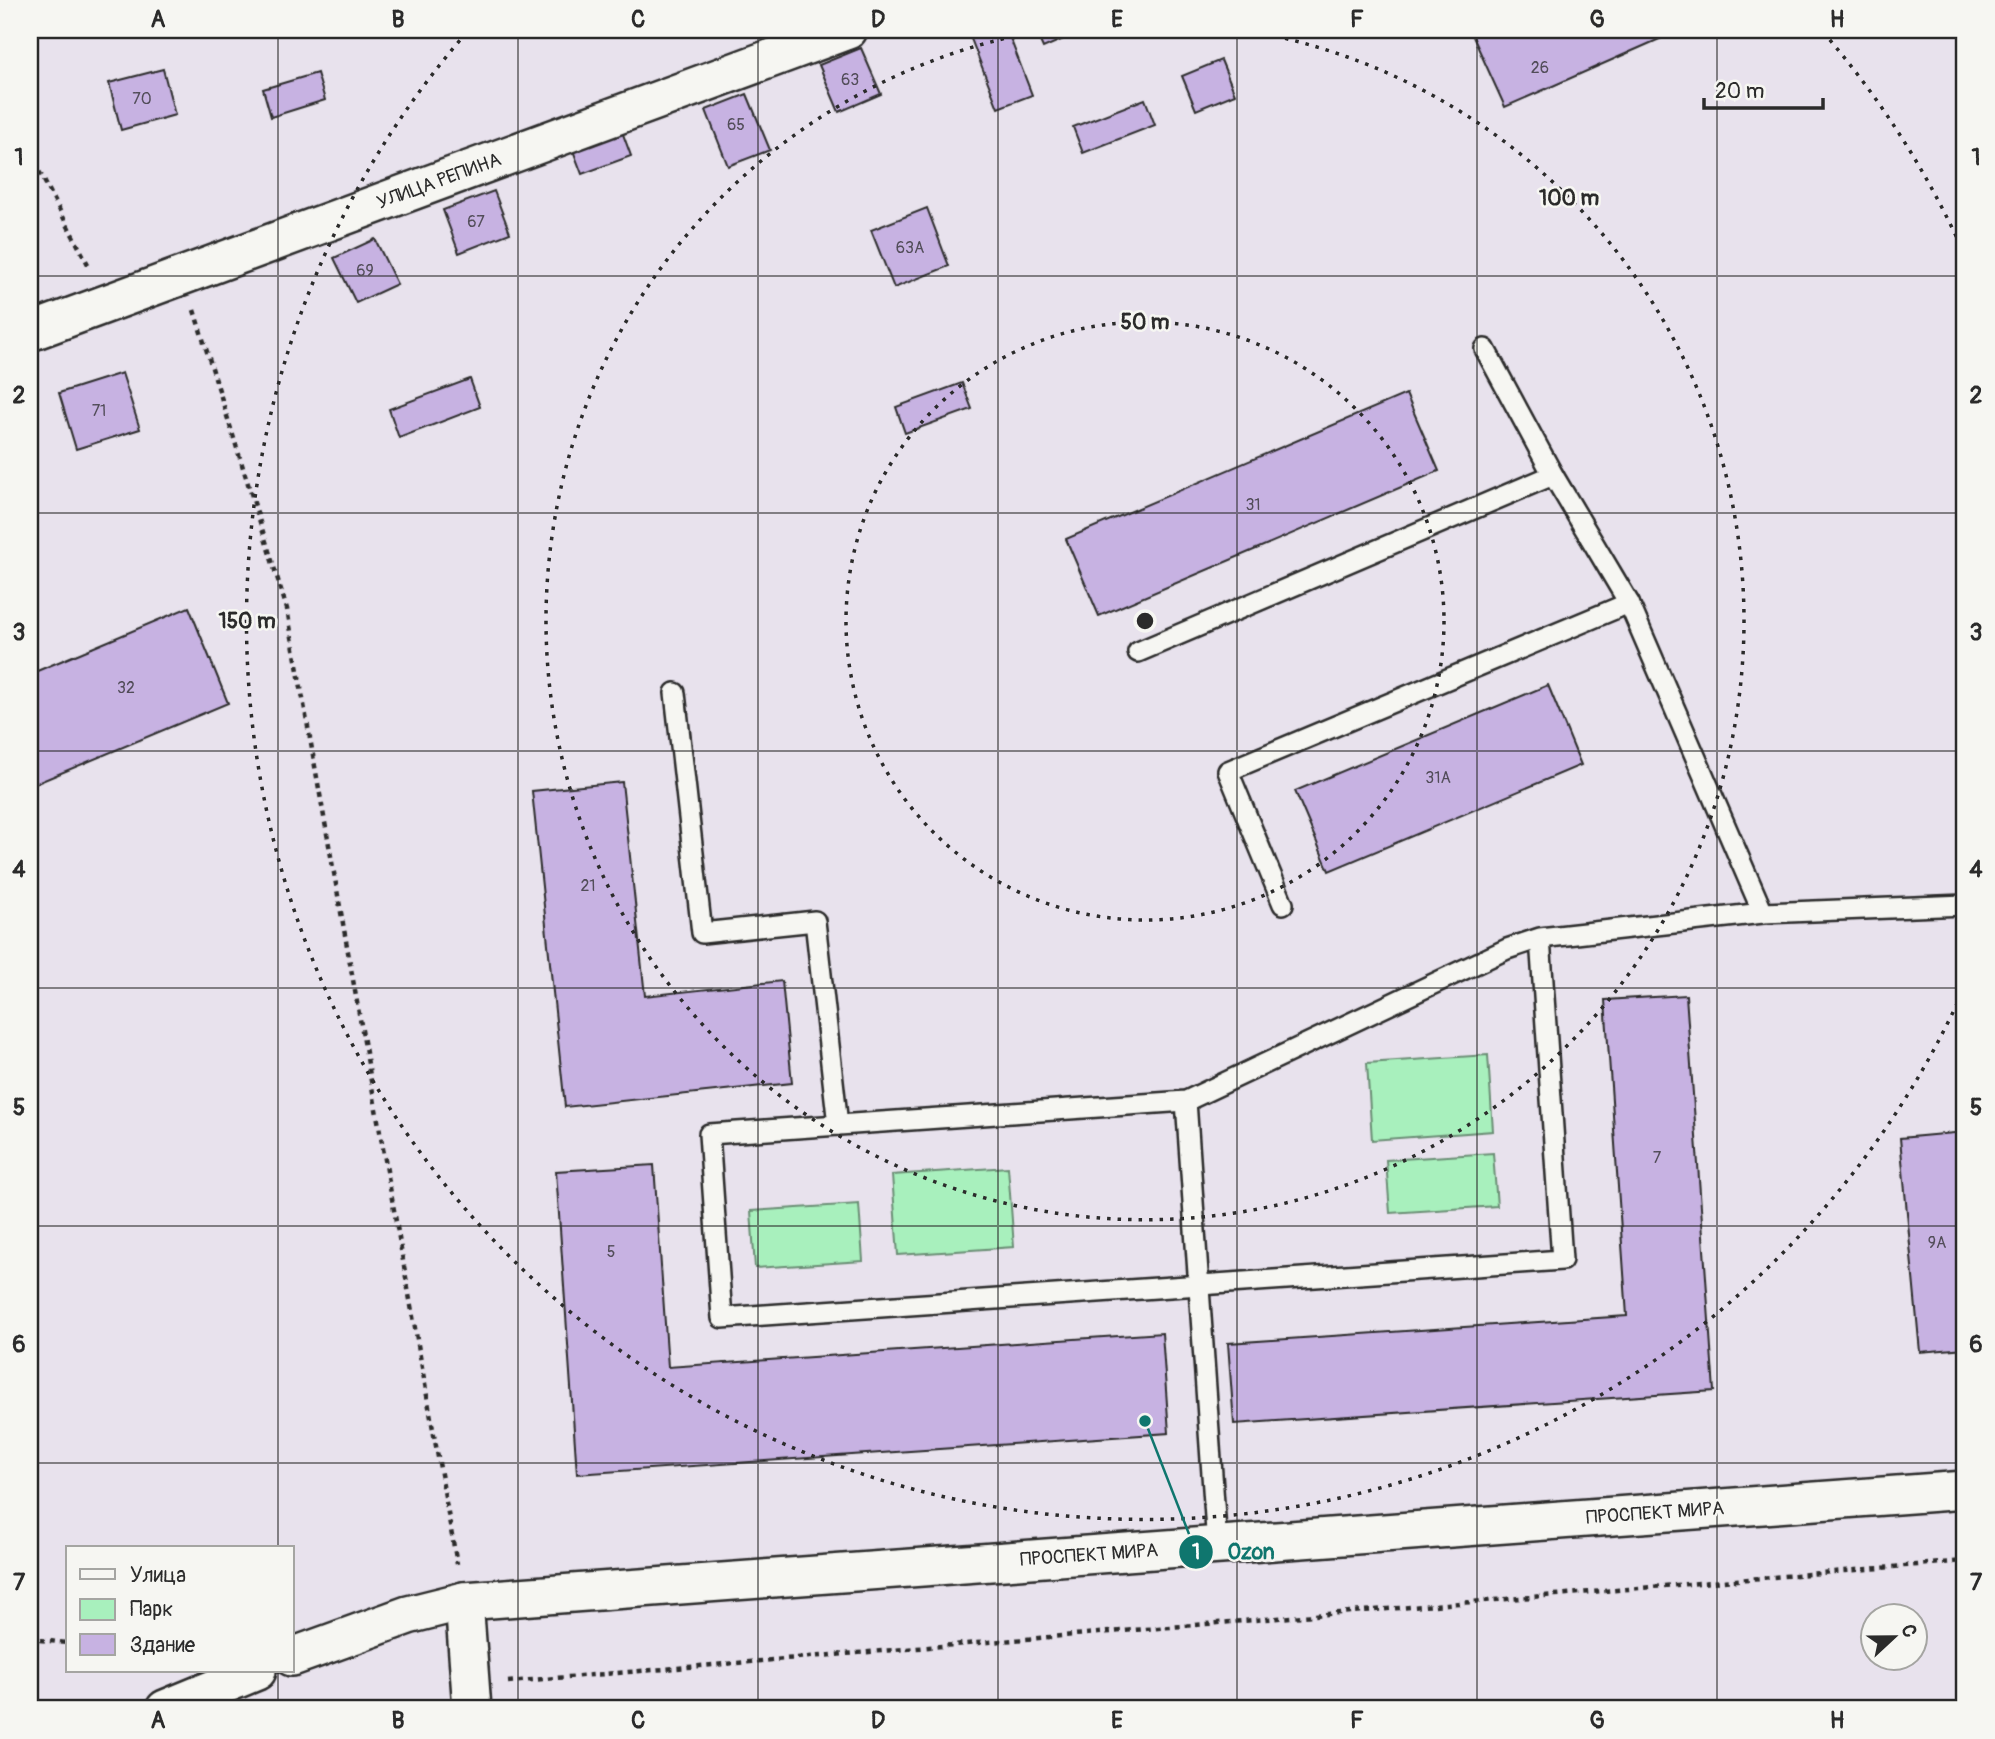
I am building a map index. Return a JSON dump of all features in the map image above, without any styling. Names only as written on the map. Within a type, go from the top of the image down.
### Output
[{"type":"street","name":"УЛИЦА РЕПИНА","points":[[30,332],[848,30]]},
{"type":"street","name":"ПРОСПЕКТ МИРА","points":[[294,1656],[408,1615],[464,1601],[1965,1490]]},
{"type":"street","points":[[464,1601],[471,1697]]},
{"type":"street","points":[[165,1709],[255,1672]]},
{"type":"lane","points":[[1485,349],[1553,475],[1629,603],[1763,913]]},
{"type":"lane","points":[[1138,652],[1553,475]]},
{"type":"lane","points":[[1283,904],[1228,771],[1629,603]]},
{"type":"lane","points":[[675,693],[702,933],[815,920],[838,1125]]},
{"type":"lane","points":[[1540,938],[1562,1260],[722,1318],[709,1134],[1186,1101],[1507,949],[1540,938],[1763,913],[1965,905]]},
{"type":"lane","points":[[1186,1101],[1217,1546]]},
{"type":"path","points":[[30,154],[108,303]]},
{"type":"path","points":[[183,276],[287,609],[464,1601]]},
{"type":"path","points":[[471,1697],[1965,1561]]},
{"type":"path","points":[[30,1639],[66,1643]]},
{"type":"green space","points":[[1488,1055],[1493,1131],[1372,1140],[1367,1063]]},
{"type":"green space","points":[[1493,1153],[1497,1206],[1390,1213],[1386,1160]]},
{"type":"green space","points":[[1008,1167],[1014,1247],[898,1255],[892,1175]]},
{"type":"green space","points":[[859,1204],[863,1261],[755,1268],[751,1211]]},
{"type":"building","points":[[1007,30],[1032,95],[998,108],[968,31]]},
{"type":"building","points":[[1035,30],[1084,30],[1043,48]]},
{"type":"building","points":[[1470,30],[1680,30],[1505,107]]},
{"type":"building","points":[[861,48],[881,94],[839,112],[819,65]]},
{"type":"building","points":[[1221,60],[1235,94],[1196,110],[1182,76]]},
{"type":"building","points":[[163,69],[175,115],[121,130],[109,83]]},
{"type":"building","points":[[317,73],[325,100],[271,117],[263,89]]},
{"type":"building","points":[[747,94],[770,150],[728,166],[706,110]]},
{"type":"building","points":[[1145,99],[1155,125],[1083,153],[1073,127]]},
{"type":"building","points":[[620,126],[631,156],[582,174],[571,145]]},
{"type":"building","points":[[494,191],[510,233],[459,253],[443,210]]},
{"type":"building","points":[[927,208],[949,266],[894,288],[871,230]]},
{"type":"building","points":[[375,239],[397,284],[356,303],[334,258]]},
{"type":"building","points":[[122,373],[140,429],[76,449],[59,393]]},
{"type":"building","points":[[470,379],[480,407],[399,438],[389,409]]},
{"type":"building","points":[[962,383],[972,409],[905,433],[896,407]]},
{"type":"building","points":[[1406,394],[1439,471],[1099,616],[1066,539]]},
{"type":"building","points":[[189,607],[228,703],[30,786],[30,674]]},
{"type":"building","points":[[1548,685],[1581,765],[1329,871],[1295,791]]},
{"type":"building","points":[[622,782],[645,996],[782,981],[792,1083],[565,1107],[532,791]]},
{"type":"building","points":[[1686,995],[1714,1391],[1234,1424],[1228,1343],[1627,1316],[1605,1000]]},
{"type":"building","points":[[1965,1132],[1965,1348],[1920,1352],[1900,1138]]},
{"type":"building","points":[[654,1165],[668,1367],[1162,1333],[1169,1433],[577,1474],[556,1171]]},
{"type":"place","name":"Ozon","points":[[1145,1421]]}]
